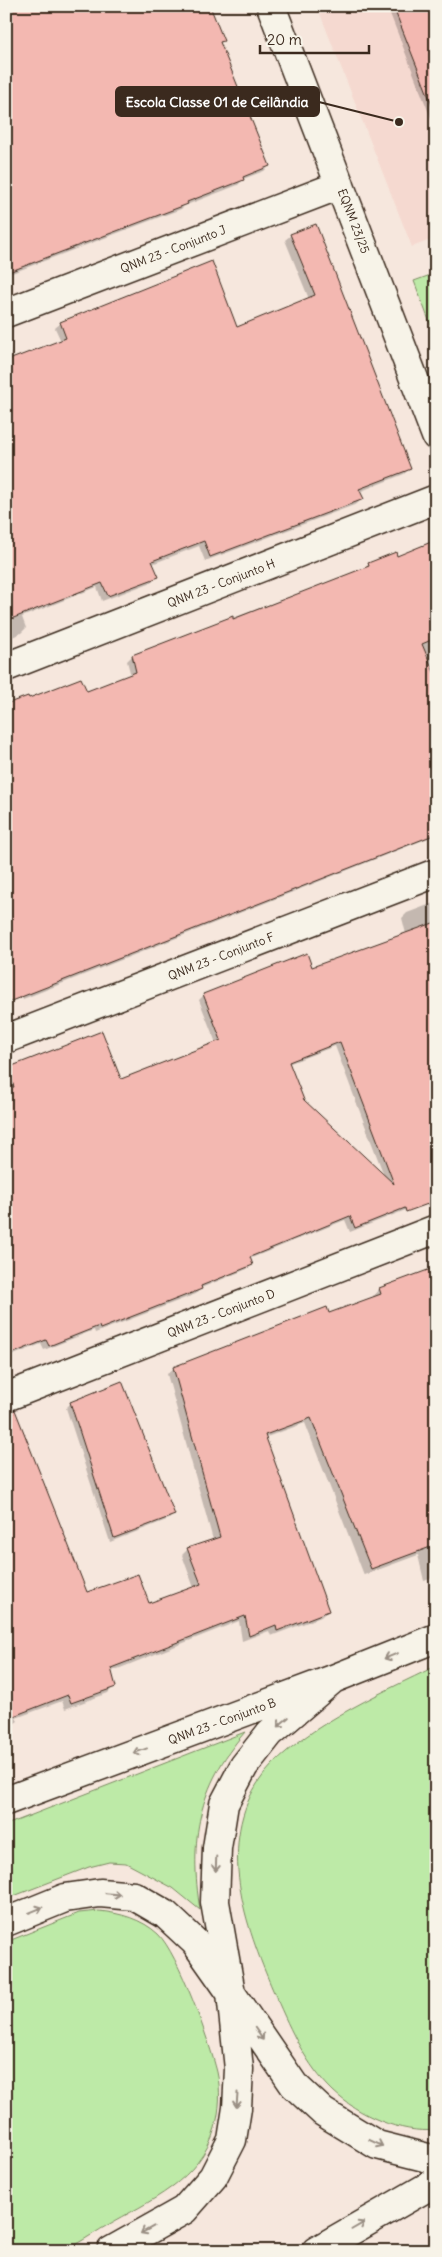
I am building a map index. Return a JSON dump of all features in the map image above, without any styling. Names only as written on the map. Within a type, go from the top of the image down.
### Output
[{"type":"street","name":"EQNM 23/25","points":[[271,6],[436,436]]},
{"type":"street","name":"QNM 23 - Conjunto J","points":[[6,313],[340,185]]},
{"type":"street","name":"QNM 23 - Conjunto H","points":[[6,667],[436,499]]},
{"type":"street","name":"QNM 23 - Conjunto F","points":[[6,1039],[436,873]]},
{"type":"street","name":"QNM 23 - Conjunto D","points":[[6,1397],[436,1229]]},
{"type":"street","name":"QNM 23 - Conjunto B","points":[[6,1802],[333,1679],[436,1638]]},
{"type":"street","points":[[111,2251],[184,2210],[213,2177],[232,2140],[237,2108],[239,2069],[231,1993],[215,1902],[217,1848],[224,1804],[244,1766],[270,1733],[333,1679]]},
{"type":"street","points":[[6,1922],[65,1898],[100,1893],[134,1896],[165,1914],[195,1942],[294,2084],[323,2112],[377,2144],[436,2160]]},
{"type":"street","points":[[316,2251],[436,2182]]},
{"type":"shaded area","points":[[317,6],[436,6],[436,238],[412,247]]},
{"type":"green space","points":[[436,273],[436,339],[414,281]]},
{"type":"green space","points":[[436,1666],[436,2130],[423,2130],[395,2126],[355,2108],[343,2100],[323,2081],[307,2059],[287,2022],[255,1946],[241,1891],[238,1864],[239,1836],[245,1809],[257,1784],[272,1765],[314,1731],[365,1701]]},
{"type":"green space","points":[[245,1732],[229,1752],[217,1773],[207,1794],[201,1815],[197,1837],[196,1860],[200,1910],[173,1888],[126,1863],[109,1862],[89,1867],[6,1899],[6,1825]]},
{"type":"green space","points":[[99,1911],[123,1915],[145,1924],[158,1934],[175,1960],[201,2021],[217,2072],[219,2100],[215,2128],[208,2146],[198,2162],[185,2176],[155,2198],[63,2250],[44,2252],[6,2251],[6,1942],[79,1913]]},
{"type":"building","points":[[6,6],[210,6],[224,41],[220,42],[270,166],[243,177],[244,180],[187,202],[188,204],[6,273]]},
{"type":"building","points":[[393,6],[436,6],[436,110],[434,110]]},
{"type":"building","points":[[316,224],[411,469],[359,489],[364,499],[210,557],[204,541],[152,561],[159,577],[108,596],[102,583],[6,621],[6,361],[66,338],[60,322],[212,261],[237,327],[315,295],[290,234]]},
{"type":"building","points":[[436,540],[436,638],[422,644],[436,677],[436,834],[6,1003],[6,704],[28,696],[29,698],[81,678],[87,691],[136,672],[132,655],[233,616],[233,619],[369,566],[368,563],[396,552],[397,556]]},
{"type":"building","points":[[436,922],[436,1201],[406,1212],[405,1208],[355,1228],[350,1216],[250,1257],[253,1265],[201,1286],[202,1289],[100,1329],[99,1326],[49,1346],[46,1340],[6,1356],[6,1089],[14,1087],[7,1068],[102,1031],[121,1079],[221,1040],[203,994],[307,953],[312,967]],"holes":[[[340,1042],[394,1184],[304,1100],[289,1062]]]},
{"type":"building","points":[[436,1267],[436,1545],[371,1569],[311,1418],[265,1435],[329,1611],[277,1631],[276,1625],[249,1636],[245,1616],[111,1668],[116,1687],[71,1703],[68,1695],[6,1719],[6,1412],[15,1410],[87,1592],[138,1574],[149,1603],[201,1584],[187,1548],[220,1537],[173,1367],[327,1307],[329,1313],[381,1294],[379,1288]]},
{"type":"building","points":[[122,1381],[175,1515],[114,1538],[70,1402]]},
{"type":"place","name":"Escola Classe 01 de Ceilândia","points":[[399,122]]}]
